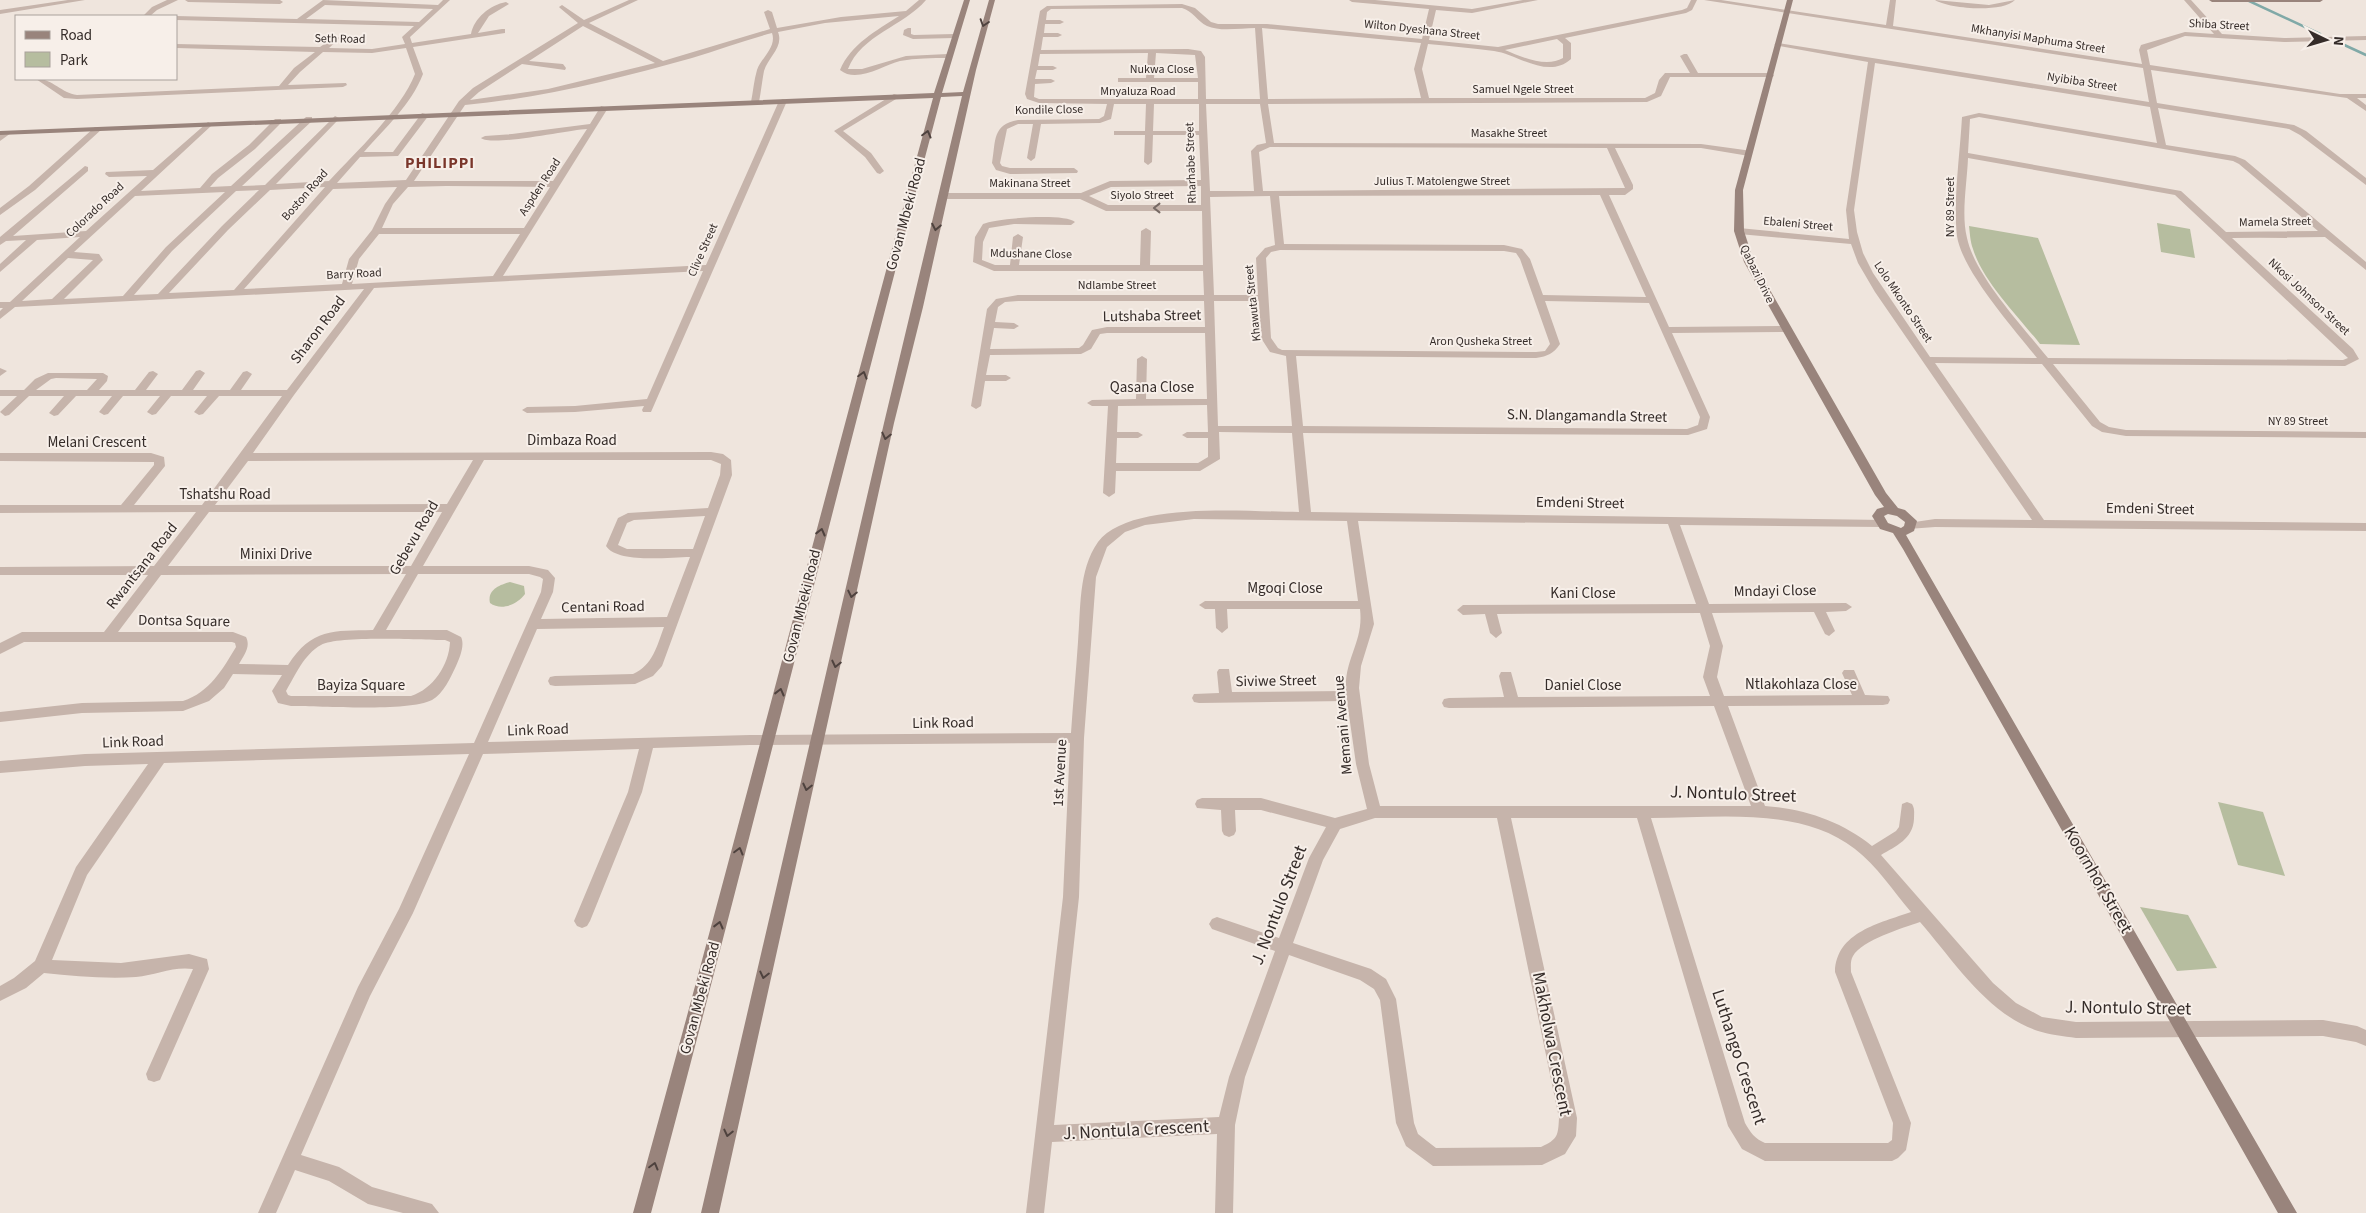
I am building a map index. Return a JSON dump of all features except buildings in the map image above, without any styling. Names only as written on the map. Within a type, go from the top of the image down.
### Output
[{"type":"main road","name":"Govan Mbeki Road","points":[[642,1213],[937,94],[967,0]]},
{"type":"main road","name":"Govan Mbeki Road","points":[[710,1213],[889,423],[916,317],[966,94],[980,37],[992,0]]},
{"type":"main road","name":"Qabazi Drive","points":[[1790,0],[1739,190],[1739,231],[1753,270],[1881,495],[1884,515]]},
{"type":"main road","points":[[2212,0],[2320,0]]},
{"type":"main road","points":[[4,133],[278,120],[966,94]]},
{"type":"main road","points":[[1884,515],[1906,531]]},
{"type":"main road","points":[[1884,515],[1906,531]]},
{"type":"main road","name":"Koornhof Street","points":[[1906,531],[2288,1213]]},
{"type":"street","points":[[1,13],[82,0]]},
{"type":"street","points":[[148,15],[166,2],[175,0]]},
{"type":"street","points":[[188,0],[281,1]]},
{"type":"street","points":[[408,45],[406,38],[447,0]]},
{"type":"street","points":[[346,287],[354,259],[376,231],[390,204],[406,185],[462,103],[476,90],[539,52],[565,32],[636,0]]},
{"type":"street","points":[[923,0],[854,52],[844,68],[845,72],[865,70],[900,59],[948,56]]},
{"type":"street","points":[[1352,0],[1433,8],[1478,10],[1535,0]]},
{"type":"street","name":"Wilton Dyeshana Street","points":[[1258,26],[1498,49],[1687,11],[1694,0]]},
{"type":"street","name":"Mkhanyisi Maphuma Street","points":[[1707,0],[2350,97],[2366,96]]},
{"type":"street","points":[[1889,27],[1893,0]]},
{"type":"street","points":[[1938,0],[1993,7],[2008,4],[2012,0]]},
{"type":"street","points":[[2187,0],[2220,36]]},
{"type":"street","points":[[272,8],[281,1]]},
{"type":"street","points":[[299,21],[325,2],[440,6]]},
{"type":"street","points":[[474,33],[479,23],[496,7],[506,4]]},
{"type":"street","name":"Mnyaluza Road","points":[[1258,26],[1218,26],[1209,24],[1193,9],[1176,6],[1049,7],[1044,11],[1029,94],[1031,99],[1036,101],[1264,102]]},
{"type":"street","points":[[562,7],[582,23],[629,45],[644,56],[662,63]]},
{"type":"street","points":[[1426,101],[1418,69],[1433,8]]},
{"type":"street","points":[[755,102],[761,69],[776,42],[775,30],[768,12]]},
{"type":"street","points":[[462,103],[545,91],[609,78],[775,30],[835,19],[907,13]]},
{"type":"street","points":[[256,20],[264,14]]},
{"type":"street","points":[[178,18],[420,24]]},
{"type":"street","points":[[1042,22],[1060,22]]},
{"type":"street","points":[[1258,26],[1264,102],[1270,145],[1260,147],[1254,151],[1259,193]]},
{"type":"street","points":[[908,30],[908,35],[913,37],[954,36]]},
{"type":"street","name":"Seth Road","points":[[178,46],[372,51],[474,33],[502,31]]},
{"type":"street","points":[[1039,34],[1058,34]]},
{"type":"street","name":"Shiba Street","points":[[2162,146],[2143,50],[2149,44],[2186,34],[2284,40],[2366,38]]},
{"type":"street","points":[[1498,49],[1532,62],[1560,63],[1567,59],[1567,43],[1559,37]]},
{"type":"street","points":[[281,88],[297,70],[336,38]]},
{"type":"street","name":"Boston Road","points":[[238,292],[392,116],[418,79],[419,74],[408,45]]},
{"type":"street","name":"Nyibiba Street","points":[[1778,45],[2296,129],[2366,182]]},
{"type":"street","points":[[1150,80],[1152,51]]},
{"type":"street","name":"Rharhabe Street","points":[[1036,52],[1152,51],[1198,53],[1202,57],[1214,459],[1200,468],[1110,467]]},
{"type":"street","points":[[1684,56],[1695,74]]},
{"type":"street","name":"Lolo Mkonto Street","points":[[1872,60],[1850,210],[1854,242],[1873,282],[2041,524]]},
{"type":"street","points":[[520,62],[560,66],[562,68]]},
{"type":"street","points":[[1033,68],[1053,68]]},
{"type":"street","name":"Samuel Ngele Street","points":[[1264,102],[1646,100],[1658,94],[1663,80],[1668,75],[1770,75]]},
{"type":"street","points":[[42,80],[63,94],[72,97],[343,85]]},
{"type":"street","name":"Nukwa Close","points":[[1121,80],[1202,80]]},
{"type":"street","points":[[1031,82],[1050,82]]},
{"type":"street","points":[[880,171],[868,155],[838,131],[897,96]]},
{"type":"street","points":[[2350,97],[2366,109]]},
{"type":"street","name":"Clive Street","points":[[527,410],[575,409],[612,404],[649,406],[782,101]]},
{"type":"street","name":"Kondile Close","points":[[1074,170],[1010,171],[996,166],[1005,126],[1013,122],[1100,121],[1108,117],[1111,102]]},
{"type":"street","points":[[1148,162],[1150,102]]},
{"type":"street","name":"Aspden Road","points":[[496,279],[604,108]]},
{"type":"street","points":[[357,155],[395,154],[425,115]]},
{"type":"street","name":"NY 89 Street","points":[[2366,268],[2238,160],[1974,115],[1966,118],[1961,216],[1965,249],[1990,292],[2096,424],[2114,432],[2366,435]]},
{"type":"street","points":[[161,296],[225,228],[303,153],[335,118]]},
{"type":"street","points":[[126,298],[169,249],[309,119]]},
{"type":"street","points":[[204,189],[216,176],[252,147],[278,120]]},
{"type":"street","points":[[1031,158],[1037,122]]},
{"type":"street","name":"Colorado Road","points":[[0,316],[208,124]]},
{"type":"street","points":[[485,138],[514,138],[535,132],[594,126]]},
{"type":"street","points":[[0,212],[32,188],[98,129]]},
{"type":"street","points":[[0,140],[4,133]]},
{"type":"street","points":[[1117,133],[1204,133]]},
{"type":"street","name":"Masakhe Street","points":[[1270,145],[1700,146],[1749,154]]},
{"type":"street","name":"Julius T. Matolengwe Street","points":[[1206,194],[1625,192],[1629,189],[1610,146]]},
{"type":"street","name":"Nkosi Johnson Street","points":[[1927,360],[2345,363],[2352,361],[2352,354],[2183,196],[2174,192],[1964,155]]},
{"type":"street","points":[[1,240],[85,169]]},
{"type":"street","points":[[109,174],[154,173]]},
{"type":"street","points":[[132,194],[268,186],[446,183],[556,184]]},
{"type":"street","name":"Makinana Street","points":[[942,196],[1082,196],[1103,186],[1119,183],[1205,183]]},
{"type":"street","points":[[1102,206],[1098,201],[1098,196],[1103,186]]},
{"type":"street","points":[[1274,193],[1280,247]]},
{"type":"street","name":"S.N. Dlangamandla Street","points":[[1214,432],[1298,428],[1688,432],[1703,427],[1705,417],[1604,193]]},
{"type":"street","name":"Siyolo Street","points":[[1082,196],[1102,206],[1206,208]]},
{"type":"street","name":"Mdushane Close","points":[[1071,222],[1002,222],[988,224],[983,228],[977,257],[978,262],[987,267],[1014,268],[1208,268]]},
{"type":"street","points":[[376,231],[526,231]]},
{"type":"street","points":[[1145,268],[1146,231]]},
{"type":"street","name":"Ebaleni Street","points":[[1739,231],[1854,242]]},
{"type":"street","points":[[1,240],[88,234]]},
{"type":"street","name":"Mamela Street","points":[[2224,235],[2326,234]]},
{"type":"street","points":[[0,269],[35,237]]},
{"type":"street","points":[[1014,268],[1018,237]]},
{"type":"street","name":"Khawuta Street","points":[[1280,247],[1268,250],[1261,258],[1266,338],[1269,346],[1274,350],[1291,354]]},
{"type":"street","name":"Aron Qusheka Street","points":[[1280,247],[1512,249],[1523,254],[1555,344],[1548,352],[1536,355],[1291,354]]},
{"type":"street","points":[[55,302],[98,258],[66,255]]},
{"type":"street","name":"Barry Road","points":[[0,305],[709,268]]},
{"type":"street","name":"Sharon Road","points":[[290,392],[370,286]]},
{"type":"street","name":"Ndlambe Street","points":[[976,406],[994,304],[1008,299],[1264,298]]},
{"type":"street","points":[[1540,298],[1652,300]]},
{"type":"street","points":[[990,325],[1014,326]]},
{"type":"street","points":[[1666,330],[1786,329]]},
{"type":"street","name":"Lutshaba Street","points":[[985,352],[1081,350],[1087,347],[1096,332],[1107,330],[1210,330]]},
{"type":"street","points":[[1291,354],[1305,516]]},
{"type":"street","points":[[1141,403],[1142,359]]},
{"type":"street","points":[[185,393],[200,373]]},
{"type":"street","points":[[138,393],[153,374]]},
{"type":"street","points":[[233,393],[247,374]]},
{"type":"street","points":[[5,413],[44,378],[53,375],[103,376],[102,381],[90,393]]},
{"type":"street","points":[[981,378],[1006,378]]},
{"type":"street","points":[[0,394],[290,392]]},
{"type":"street","name":"Rwantsana Road","points":[[107,636],[246,456],[290,392]]},
{"type":"street","points":[[104,412],[120,393]]},
{"type":"street","points":[[152,412],[168,393]]},
{"type":"street","points":[[199,412],[216,393]]},
{"type":"street","points":[[54,414],[73,394]]},
{"type":"street","name":"Qasana Close","points":[[1092,403],[1213,402]]},
{"type":"street","points":[[1109,493],[1113,403]]},
{"type":"street","points":[[1188,435],[1214,432]]},
{"type":"street","points":[[1112,435],[1138,435]]},
{"type":"street","name":"Dimbaza Road","points":[[246,456],[719,457],[727,463],[728,469],[657,663],[648,673],[635,679],[555,681]]},
{"type":"street","name":"Melani Crescent","points":[[0,457],[151,457],[160,460],[159,466],[124,509]]},
{"type":"street","name":"Gebevu Road","points":[[377,635],[480,457]]},
{"type":"street","name":"Tshatshu Road","points":[[0,510],[450,508]]},
{"type":"street","points":[[696,554],[627,553],[618,551],[612,546],[622,521],[632,516],[712,512]]},
{"type":"street","name":"1st Avenue","points":[[1035,1213],[1071,897],[1077,738],[1090,577],[1097,556],[1104,543],[1126,528],[1157,518],[1194,515],[1305,516]]},
{"type":"street","name":"Emdeni Street","points":[[1305,516],[1855,522],[1884,515]]},
{"type":"street","name":"Memani Avenue","points":[[1352,517],[1368,624],[1367,638],[1353,668],[1354,696],[1364,780],[1375,812]]},
{"type":"street","points":[[1672,520],[1718,650],[1709,674],[1760,812]]},
{"type":"street","name":"Emdeni Street","points":[[1906,531],[1935,523],[2366,528]]},
{"type":"street","name":"Minixi Drive","points":[[0,571],[538,571],[549,578],[547,592],[533,624]]},
{"type":"street","name":"Mgoqi Close","points":[[1205,605],[1365,604]]},
{"type":"street","points":[[1221,605],[1222,628]]},
{"type":"street","points":[[1818,607],[1829,631]]},
{"type":"street","name":"Mndayi Close","points":[[1704,608],[1846,607]]},
{"type":"street","name":"Kani Close","points":[[1463,610],[1704,608]]},
{"type":"street","points":[[1490,610],[1496,633]]},
{"type":"street","name":"Centani Road","points":[[533,624],[672,622]]},
{"type":"street","points":[[267,1213],[364,992],[405,913],[480,748],[533,624]]},
{"type":"street","name":"Bayiza Square","points":[[377,635],[446,635],[456,640],[457,649],[438,685],[428,696],[411,701],[291,701],[283,698],[279,691],[306,648],[329,636],[377,635]]},
{"type":"street","name":"Dontsa Square","points":[[0,649],[22,637],[107,636],[233,637],[241,640],[242,647],[212,694],[199,702],[183,706],[82,708],[0,718]]},
{"type":"street","points":[[229,669],[292,670]]},
{"type":"street","points":[[1224,672],[1226,698]]},
{"type":"street","points":[[1849,673],[1862,700]]},
{"type":"street","points":[[1506,676],[1512,702]]},
{"type":"street","name":"Siviwe Street","points":[[1198,698],[1354,696]]},
{"type":"street","name":"Ntlakohlaza Close","points":[[1718,701],[1883,700]]},
{"type":"street","name":"Daniel Close","points":[[1449,703],[1718,701]]},
{"type":"street","name":"Link Road","points":[[0,767],[33,763],[160,758],[647,743],[768,740],[1077,738]]},
{"type":"street","points":[[582,921],[635,792],[647,743]]},
{"type":"street","points":[[0,994],[20,983],[40,966],[81,872],[160,758]]},
{"type":"street","points":[[1202,804],[1261,804],[1320,822],[1336,824]]},
{"type":"street","points":[[1228,804],[1229,831]]},
{"type":"street","points":[[1871,854],[1901,835],[1906,828],[1907,808]]},
{"type":"street","name":"J. Nontulo Street","points":[[1224,1213],[1226,1126],[1237,1077],[1316,858],[1336,824],[1375,812],[1760,812],[1802,817],[1841,830],[1856,840],[1871,854],[1987,988],[2010,1008],[2040,1024],[2076,1030],[2323,1028],[2357,1034],[2366,1038]]},
{"type":"street","name":"Luthango Crescent","points":[[1642,812],[1737,1126],[1748,1144],[1765,1152],[1892,1152],[1900,1144],[1903,1130],[1902,1123],[1843,972],[1844,960],[1847,951],[1858,941],[1923,914]]},
{"type":"street","name":"Makholwa Crescent","points":[[1218,924],[1366,974],[1380,984],[1388,1000],[1405,1123],[1412,1140],[1433,1157],[1542,1156],[1559,1148],[1567,1136],[1568,1118],[1503,813]]},
{"type":"street","points":[[40,966],[130,970],[189,962],[201,964],[201,969],[186,1005],[154,1074]]},
{"type":"street","name":"J. Nontula Crescent","points":[[1044,1134],[1226,1126]]},
{"type":"street","points":[[290,1160],[333,1173],[368,1195],[426,1210],[430,1213]]},
{"type":"green space","points":[[2157,223],[2190,229],[2195,258],[2161,252]]},
{"type":"green space","points":[[1969,226],[2038,238],[2080,345],[2040,344],[2002,299],[1985,274],[1972,246]]},
{"type":"green space","points":[[510,582],[524,586],[525,594],[522,598],[504,607],[490,603],[492,591]]},
{"type":"green space","points":[[2218,802],[2263,812],[2285,876],[2238,865]]},
{"type":"green space","points":[[2140,907],[2188,915],[2217,968],[2177,971]]},
{"type":"waterway","points":[[2247,0],[2320,34]]},
{"type":"waterway","points":[[2340,43],[2366,55]]},
{"type":"district","name":"PHILIPPI","points":[[440,163]]}]
